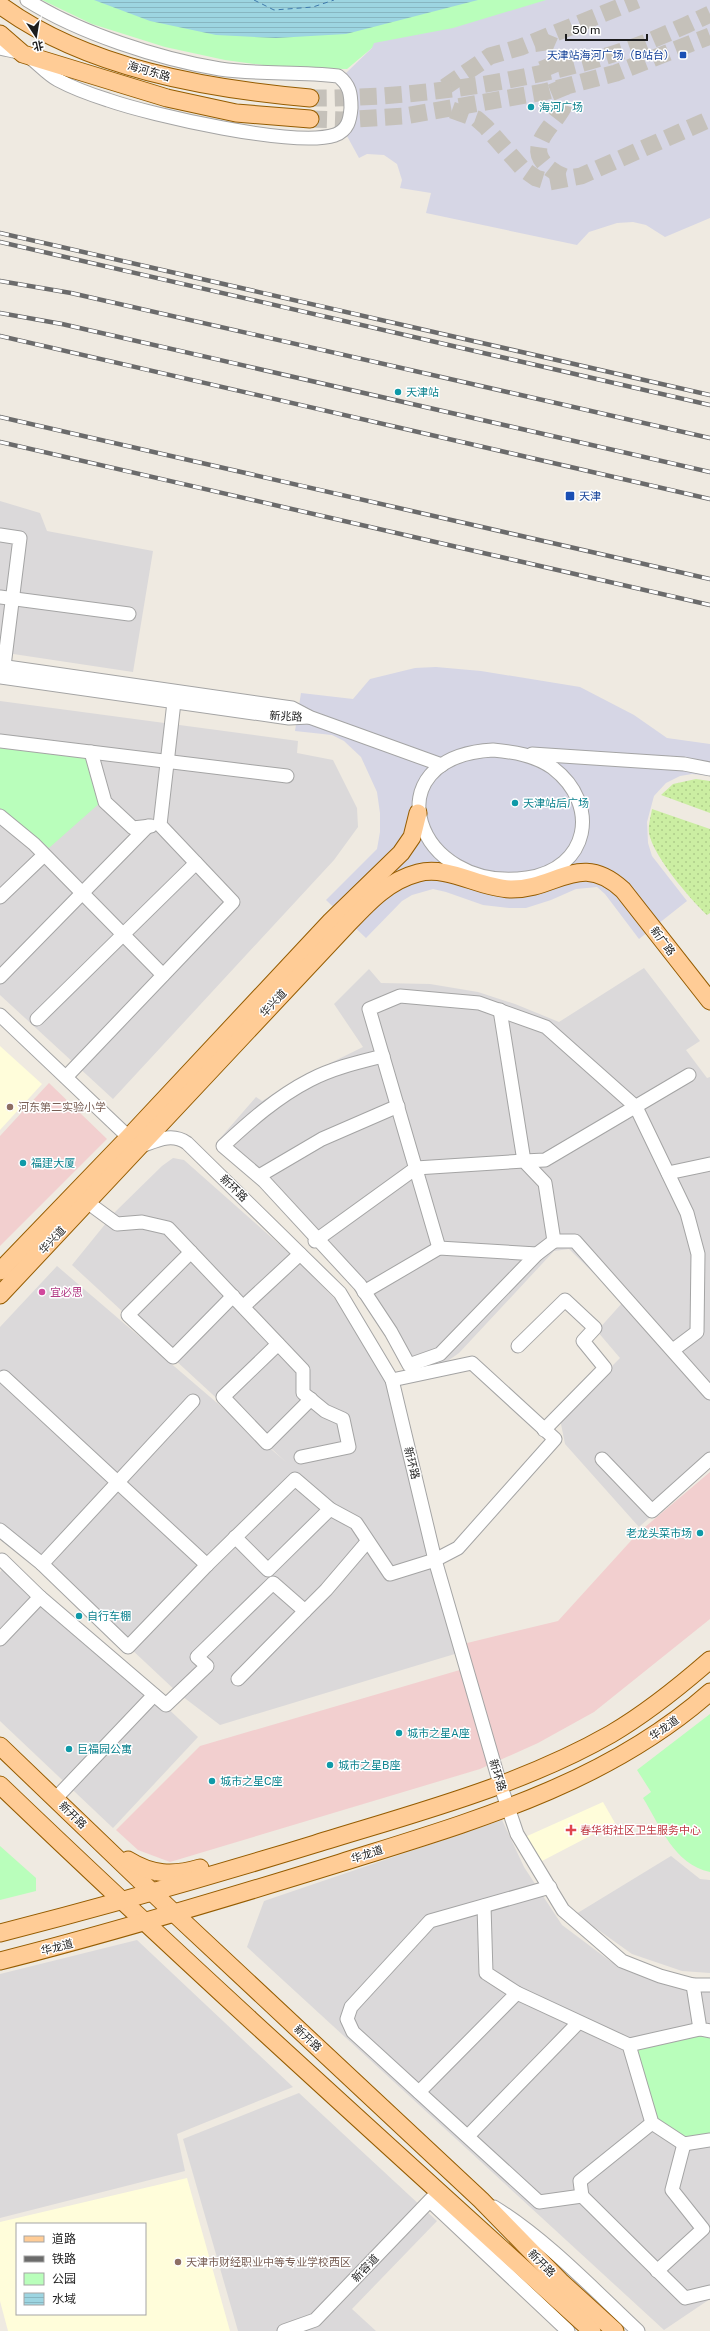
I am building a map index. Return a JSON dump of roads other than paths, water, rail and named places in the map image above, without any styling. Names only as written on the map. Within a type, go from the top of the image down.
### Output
[{"type":"main road","name":"海河东路","points":[[0,5],[38,28],[112,59],[187,81],[228,89],[310,98]]},
{"type":"main road","name":"海河东路","points":[[0,34],[23,54],[112,82],[207,108],[236,113],[310,119]]},
{"type":"main road","points":[[0,44],[23,54]]},
{"type":"main road","name":"华兴道","points":[[0,1295],[87,1202],[134,1142],[331,921],[401,853],[412,837],[418,813]]},
{"type":"main road","name":"华兴道","points":[[0,1271],[134,1142],[293,983],[369,902],[383,890],[408,876],[423,872],[438,871],[488,885],[510,889],[538,885],[572,873],[585,872],[597,872],[614,882]]},
{"type":"main road","points":[[293,983],[331,954],[391,898],[418,882],[435,880],[480,894],[506,899],[534,895],[583,880],[599,882],[612,890],[664,956],[681,974],[705,995]]},
{"type":"main road","name":"新广路","points":[[614,882],[642,912],[705,995]]},
{"type":"main road","points":[[0,1933],[123,1902],[153,1896],[500,1784],[557,1761],[613,1733],[658,1703],[710,1660]]},
{"type":"main road","name":"华龙道","points":[[0,1961],[175,1914],[508,1808],[573,1780],[619,1757],[656,1735],[710,1692]]},
{"type":"main road","name":"新开路","points":[[0,1746],[100,1841],[153,1896],[175,1914],[481,2200],[560,2280],[616,2331]]},
{"type":"main road","name":"新开路","points":[[0,1785],[434,2197],[592,2331]]},
{"type":"main road","points":[[100,1841],[141,1868],[168,1874],[183,1873],[309,1835],[359,1830]]},
{"type":"main road","points":[[75,1857],[111,1880],[153,1896],[195,1899],[261,1887]]},
{"type":"street","points":[[0,48],[23,54],[58,80],[109,100],[146,111],[240,131],[290,138],[335,135],[346,128],[350,119],[351,96],[346,82],[338,76],[221,69],[148,51],[96,32],[27,0]]},
{"type":"street","points":[[0,535],[20,538],[6,597],[1,670]]},
{"type":"street","points":[[6,597],[129,614]]},
{"type":"street","name":"新兆路","points":[[1,670],[174,702],[289,718],[309,717]]},
{"type":"street","name":"新兆路","points":[[1,670],[292,708],[309,717]]},
{"type":"street","points":[[0,977],[82,893],[154,825],[167,762],[174,702]]},
{"type":"street","points":[[309,717],[442,765]]},
{"type":"street","points":[[0,741],[288,776]]},
{"type":"street","points":[[522,754],[542,762],[558,772],[573,790],[582,807],[583,828],[577,847],[571,855],[553,870],[530,878],[509,880],[482,876],[464,870],[447,861],[436,850],[422,827],[418,813],[420,793],[424,785],[442,765],[471,752],[493,750],[522,754],[684,764],[710,769]]},
{"type":"street","points":[[91,752],[105,802],[133,828],[154,825]]},
{"type":"street","points":[[1,820],[44,855],[163,975]]},
{"type":"street","points":[[66,1077],[233,902],[196,863],[154,825]]},
{"type":"street","points":[[0,897],[44,855]]},
{"type":"street","points":[[38,1019],[196,863]]},
{"type":"street","points":[[439,1248],[369,1010],[400,996],[479,1003],[546,1027],[636,1106],[688,1213],[698,1254],[697,1332],[673,1350]]},
{"type":"street","points":[[500,1010],[524,1161],[545,1183],[554,1242]]},
{"type":"street","points":[[0,1015],[134,1142]]},
{"type":"street","points":[[383,1056],[331,1071],[311,1079],[262,1110],[223,1146],[259,1176],[364,1292],[410,1365],[440,1354],[537,1254],[554,1242],[575,1241],[710,1393]]},
{"type":"street","points":[[316,1240],[416,1168],[545,1160],[689,1075]]},
{"type":"street","points":[[259,1176],[322,1139],[398,1106]]},
{"type":"street","name":"新环路","points":[[134,1142],[168,1137],[181,1138],[340,1293],[392,1380],[435,1560],[500,1784],[517,1834],[563,1910],[622,1961],[660,1976],[693,1985],[710,1985]]},
{"type":"street","points":[[668,1173],[710,1164]]},
{"type":"street","points":[[87,1202],[117,1224],[142,1222],[168,1228],[244,1306],[303,1370],[303,1393],[325,1411],[343,1419],[349,1447],[301,1457]]},
{"type":"street","points":[[364,1292],[439,1248],[537,1254]]},
{"type":"street","points":[[192,1252],[128,1315],[173,1357],[233,1296]]},
{"type":"street","points":[[244,1306],[300,1254]]},
{"type":"street","points":[[518,1346],[565,1300],[595,1328],[583,1341],[605,1368],[544,1430]]},
{"type":"street","points":[[278,1344],[223,1397],[267,1443],[311,1400]]},
{"type":"street","points":[[0,1530],[42,1564],[128,1647],[207,1565],[295,1479],[330,1509],[356,1522],[390,1574],[435,1560],[458,1548],[555,1439],[472,1363],[392,1380]]},
{"type":"street","points":[[4,1378],[118,1481],[207,1565]]},
{"type":"street","points":[[42,1564],[193,1401]]},
{"type":"street","points":[[602,1459],[652,1511],[710,1459]]},
{"type":"street","points":[[235,1537],[268,1570],[330,1509]]},
{"type":"street","points":[[238,1679],[326,1590],[367,1542]]},
{"type":"street","points":[[2,1560],[40,1597],[166,1705],[206,1666],[196,1657],[273,1583],[305,1611]]},
{"type":"street","points":[[0,1639],[40,1597]]},
{"type":"street","points":[[56,1798],[154,1696]]},
{"type":"street","points":[[550,1887],[430,1922],[351,2007],[347,2019],[353,2032],[539,2202],[582,2196]]},
{"type":"street","points":[[484,1906],[486,1973],[517,1993],[578,2023],[629,2045],[705,2030],[693,1985]]},
{"type":"street","points":[[420,2092],[517,1993]]},
{"type":"street","points":[[468,2136],[578,2023]]},
{"type":"street","points":[[629,2045],[652,2123],[684,2144],[710,2140]]},
{"type":"street","points":[[652,2123],[580,2181],[582,2196],[685,2298],[710,2292]]},
{"type":"street","points":[[657,2271],[707,2227],[672,2190],[684,2144]]},
{"type":"street","points":[[434,2197],[568,2331]]},
{"type":"street","name":"新容道","points":[[284,2331],[315,2320],[434,2197]]},
{"type":"street","points":[[481,2200],[515,2220],[537,2238],[638,2331]]},
{"type":"water","points":[[94,0],[478,0],[346,34],[276,38],[216,35],[150,21]]},
{"type":"tunnel","points":[[445,87],[490,56],[521,47],[637,0]]},
{"type":"tunnel","points":[[310,98],[395,95],[439,91],[528,76],[613,54],[652,40],[710,14]]},
{"type":"tunnel","points":[[550,35],[544,49],[545,56],[565,104],[542,138],[539,150],[542,161],[546,166],[568,178]]},
{"type":"tunnel","points":[[310,119],[341,120],[404,116],[544,92],[616,73],[710,36]]},
{"type":"tunnel","points":[[452,110],[477,119],[486,127],[523,169],[536,178],[549,182],[581,176],[710,119]]},
{"type":"railway","points":[[0,233],[710,395]]},
{"type":"railway","points":[[0,242],[710,405]]},
{"type":"railway","points":[[0,281],[71,293],[710,438]]},
{"type":"railway","points":[[0,313],[62,324],[710,472]]},
{"type":"railway","points":[[0,336],[710,499]]},
{"type":"railway","points":[[0,417],[710,579]]},
{"type":"railway","points":[[0,442],[710,605]]},
{"type":"place","name":"天津站海河广场（B站台）","points":[[683,55]]},
{"type":"place","name":"海河广场","points":[[531,107]]},
{"type":"place","name":"天津站","points":[[398,392]]},
{"type":"place","name":"天津","points":[[570,496]]},
{"type":"place","name":"天津站后广场","points":[[515,803]]},
{"type":"place","name":"河东第二实验小学","points":[[10,1107]]},
{"type":"place","name":"福建大厦","points":[[23,1163]]},
{"type":"place","name":"宜必思","points":[[42,1292]]},
{"type":"place","name":"老龙头菜市场","points":[[700,1533]]},
{"type":"place","name":"自行车棚","points":[[79,1616]]},
{"type":"place","name":"城市之星A座","points":[[399,1733]]},
{"type":"place","name":"巨福园公寓","points":[[69,1749]]},
{"type":"place","name":"城市之星B座","points":[[330,1765]]},
{"type":"place","name":"城市之星C座","points":[[212,1781]]},
{"type":"place","name":"春华街社区卫生服务中心","points":[[571,1830]]},
{"type":"place","name":"天津市财经职业中等专业学校西区","points":[[178,2262]]}]
